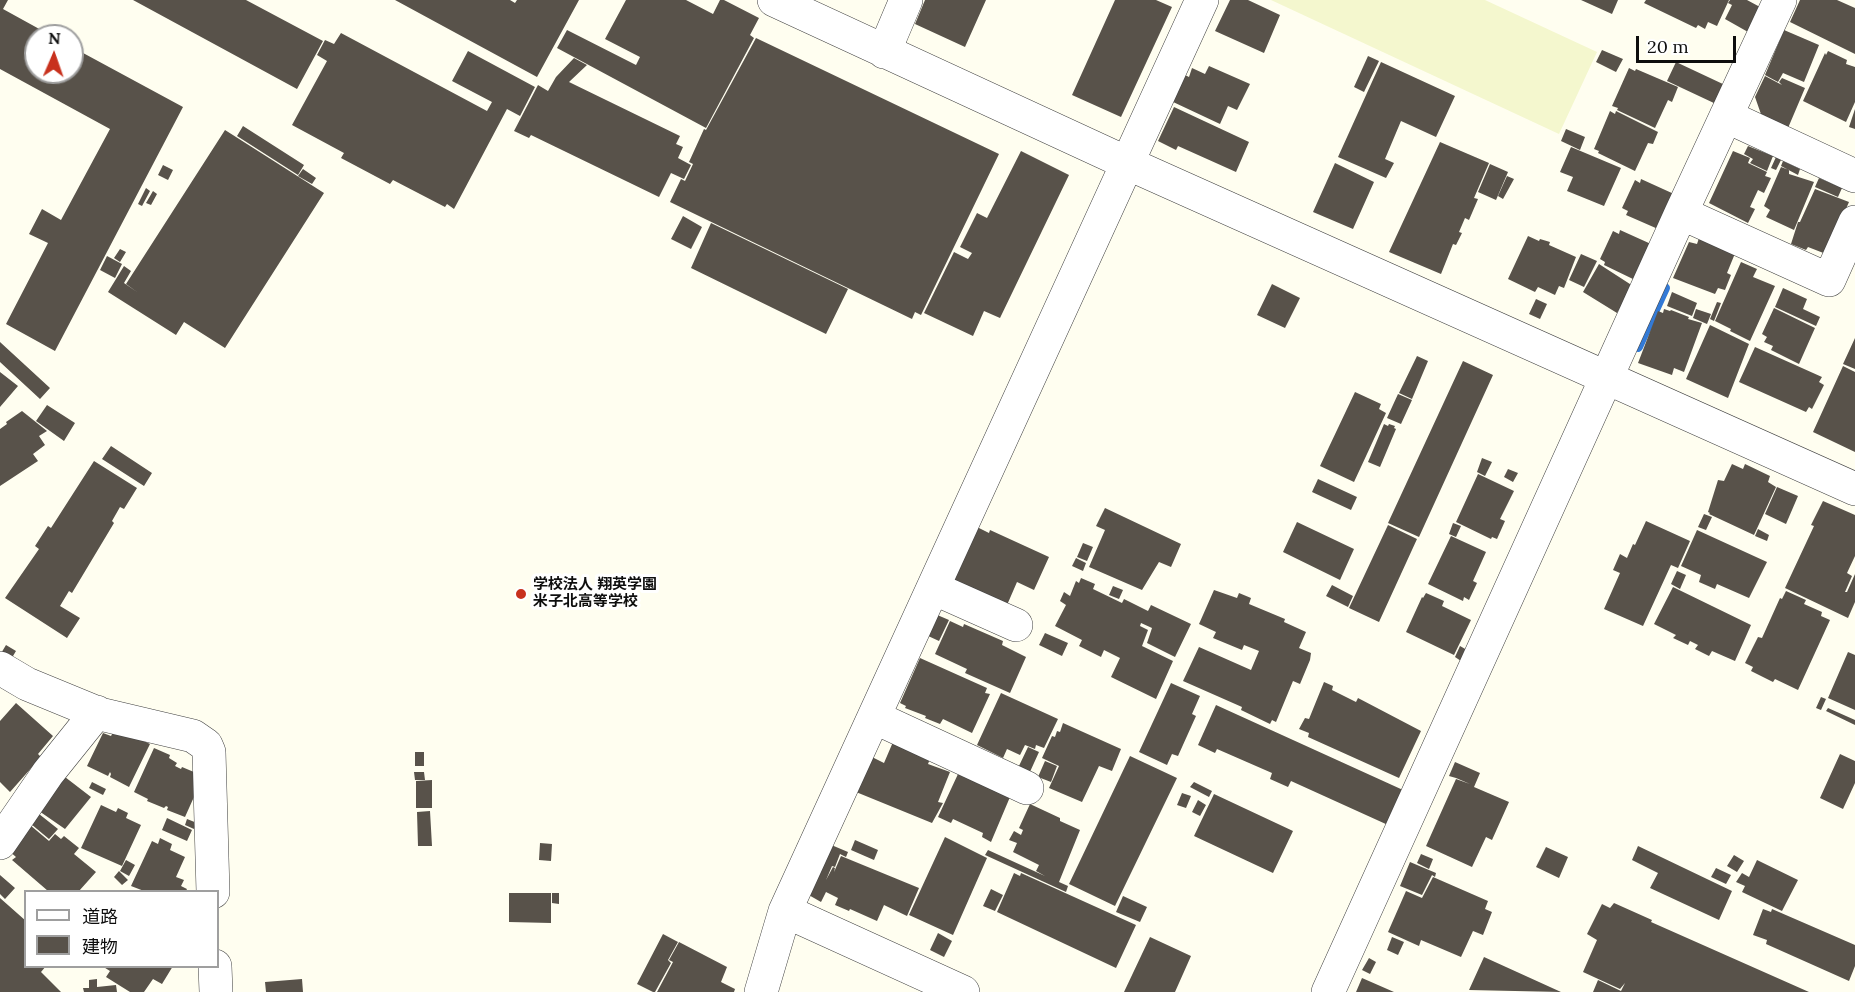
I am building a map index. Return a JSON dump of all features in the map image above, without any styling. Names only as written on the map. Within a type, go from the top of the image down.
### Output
[{"type":"street","points":[[774,0],[1127,164],[1855,489]]},
{"type":"street","points":[[884,52],[906,0]]},
{"type":"street","points":[[761,992],[785,911],[1202,0]]},
{"type":"street","points":[[1328,992],[1780,0]]},
{"type":"street","points":[[1726,116],[1855,176]]},
{"type":"street","points":[[1681,213],[1830,280],[1855,222]]},
{"type":"street","points":[[933,588],[1016,625]]},
{"type":"street","points":[[0,668],[27,684],[97,712],[193,736],[206,745],[209,752],[213,890]]},
{"type":"street","points":[[0,843],[48,773],[97,712]]},
{"type":"street","points":[[874,717],[1027,788]]},
{"type":"street","points":[[785,911],[963,992]]},
{"type":"street","points":[[215,968],[216,992]]},
{"type":"green space","points":[[1271,0],[1485,0],[1597,52],[1559,134]]},
{"type":"building","points":[[0,0],[8,0],[3,9],[30,24],[24,24],[24,82],[0,69]]},
{"type":"building","points":[[133,0],[246,0],[323,41],[297,89]]},
{"type":"building","points":[[395,0],[510,0],[515,3],[517,0],[579,0],[537,77]]},
{"type":"building","points":[[626,0],[686,0],[713,14],[720,0],[724,0],[759,18],[750,35],[754,38],[706,128],[557,48],[567,30],[636,65],[640,57],[605,39]]},
{"type":"building","points":[[925,0],[986,0],[965,47],[915,24]]},
{"type":"building","points":[[1115,0],[1156,0],[1172,7],[1121,117],[1072,95]]},
{"type":"building","points":[[1230,0],[1248,0],[1280,15],[1264,53],[1215,31]]},
{"type":"building","points":[[1581,0],[1618,0],[1612,14]]},
{"type":"building","points":[[1646,0],[1729,0],[1717,26],[1708,22],[1705,29],[1698,25],[1696,28],[1644,3]]},
{"type":"building","points":[[1730,0],[1747,0],[1760,7],[1748,32],[1725,19],[1732,5],[1728,3]]},
{"type":"building","points":[[1800,0],[1837,0],[1855,8],[1855,54],[1790,22]]},
{"type":"building","points":[[1784,30],[1819,45],[1804,82],[1783,73],[1778,82],[1765,75]]},
{"type":"building","points":[[341,33],[487,111],[492,102],[452,81],[468,51],[535,87],[520,116],[507,109],[454,209],[447,204],[445,207],[393,180],[390,184],[341,158],[344,153],[292,125],[327,61],[317,55],[325,40],[334,44]]},
{"type":"building","points":[[756,38],[999,154],[921,315],[915,312],[912,319],[670,202],[681,179],[685,181],[693,164],[689,162],[704,129],[706,130]]},
{"type":"building","points":[[1602,50],[1623,59],[1616,72],[1596,62]]},
{"type":"building","points":[[1828,51],[1847,60],[1846,64],[1855,67],[1855,102],[1846,122],[1803,101]]},
{"type":"building","points":[[84,53],[183,107],[55,351],[6,324],[48,243],[29,234],[42,209],[61,220],[110,129],[28,84],[84,84]]},
{"type":"building","points":[[1368,56],[1379,61],[1364,92],[1354,87]]},
{"type":"building","points":[[574,58],[587,65],[569,82],[680,136],[676,144],[683,147],[678,158],[691,165],[684,179],[671,173],[659,197],[531,135],[529,138],[514,131],[538,85],[548,91],[556,77]]},
{"type":"building","points":[[1381,62],[1455,96],[1436,137],[1401,121],[1385,159],[1394,163],[1386,178],[1338,157]]},
{"type":"building","points":[[1676,62],[1725,85],[1716,104],[1667,81]]},
{"type":"building","points":[[1209,66],[1250,84],[1237,110],[1228,106],[1220,124],[1171,101],[1183,74],[1189,77],[1192,68],[1205,74]]},
{"type":"building","points":[[1629,68],[1678,87],[1672,102],[1668,100],[1655,128],[1612,106]]},
{"type":"building","points":[[1765,76],[1782,85],[1779,82],[1782,78],[1805,88],[1788,128],[1762,117],[1755,97]]},
{"type":"building","points":[[1174,107],[1249,142],[1236,172],[1178,146],[1176,150],[1158,141]]},
{"type":"building","points":[[1855,109],[1855,129],[1849,127]]},
{"type":"building","points":[[1610,111],[1615,114],[1616,111],[1658,132],[1653,144],[1648,143],[1635,171],[1594,149]]},
{"type":"building","points":[[243,126],[304,165],[298,175],[237,136]]},
{"type":"building","points":[[1566,129],[1585,137],[1580,150],[1561,141]]},
{"type":"building","points":[[225,130],[324,193],[225,348],[184,322],[176,335],[108,292],[124,266],[131,271],[124,283],[137,292],[126,284]]},
{"type":"building","points":[[1440,142],[1489,163],[1474,198],[1478,199],[1469,220],[1465,218],[1459,232],[1462,233],[1456,245],[1453,244],[1441,274],[1389,252]]},
{"type":"building","points":[[1748,146],[1773,156],[1767,171],[1750,163],[1753,159],[1744,154]]},
{"type":"building","points":[[1571,147],[1621,168],[1604,206],[1567,191],[1573,177],[1560,172]]},
{"type":"building","points":[[1021,151],[1069,175],[1000,318],[984,311],[973,336],[924,313],[954,252],[968,259],[972,253],[960,247],[977,213],[987,218]]},
{"type":"building","points":[[1733,151],[1750,158],[1748,163],[1767,172],[1765,176],[1771,178],[1764,193],[1758,190],[1750,207],[1755,209],[1748,223],[1709,203]]},
{"type":"building","points":[[1776,157],[1781,160],[1776,170],[1771,168]]},
{"type":"building","points":[[1783,161],[1800,169],[1798,175],[1781,166]]},
{"type":"building","points":[[1335,163],[1374,182],[1353,229],[1313,212]]},
{"type":"building","points":[[1490,164],[1508,172],[1496,200],[1478,192]]},
{"type":"building","points":[[163,165],[173,170],[168,180],[158,175]]},
{"type":"building","points":[[1781,167],[1789,170],[1789,174],[1814,182],[1794,230],[1766,217],[1770,210],[1764,206]]},
{"type":"building","points":[[303,169],[316,178],[312,184],[298,176]]},
{"type":"building","points":[[1507,176],[1514,179],[1503,199],[1498,196]]},
{"type":"building","points":[[1819,178],[1842,188],[1838,197],[1815,187]]},
{"type":"building","points":[[1641,179],[1674,194],[1658,229],[1626,215],[1628,211],[1622,208],[1635,180],[1640,183]]},
{"type":"building","points":[[146,188],[150,191],[142,206],[138,204]]},
{"type":"building","points":[[1815,189],[1849,202],[1826,254],[1791,244],[1798,222]]},
{"type":"building","points":[[153,191],[157,194],[151,205],[146,203]]},
{"type":"building","points":[[683,216],[702,227],[691,249],[671,239]]},
{"type":"building","points":[[711,223],[848,289],[826,334],[691,268]]},
{"type":"building","points":[[1620,230],[1651,244],[1635,280],[1604,265],[1605,262],[1600,259],[1613,231],[1619,234]]},
{"type":"building","points":[[1700,235],[1736,251],[1727,273],[1731,275],[1725,290],[1718,288],[1715,294],[1673,278],[1689,242],[1697,244]]},
{"type":"building","points":[[1528,236],[1539,241],[1540,239],[1550,242],[1549,245],[1576,257],[1564,288],[1559,286],[1555,295],[1538,287],[1535,292],[1508,279]]},
{"type":"building","points":[[120,249],[126,252],[120,262],[114,258]]},
{"type":"building","points":[[1581,254],[1597,261],[1584,287],[1569,280]]},
{"type":"building","points":[[107,256],[122,264],[115,278],[100,270]]},
{"type":"building","points":[[1741,262],[1757,269],[1753,277],[1775,286],[1750,341],[1715,321]]},
{"type":"building","points":[[1599,264],[1633,286],[1617,313],[1583,292]]},
{"type":"building","points":[[1272,284],[1300,298],[1285,328],[1257,315]]},
{"type":"building","points":[[1783,288],[1807,299],[1803,309],[1820,317],[1816,326],[1775,307]]},
{"type":"building","points":[[1672,292],[1697,303],[1692,316],[1667,306]]},
{"type":"building","points":[[1536,299],[1547,304],[1540,319],[1529,314]]},
{"type":"building","points":[[1717,302],[1721,303],[1714,321],[1710,319]]},
{"type":"building","points":[[1774,308],[1815,328],[1799,364],[1771,350],[1773,346],[1764,342],[1767,337],[1762,334]]},
{"type":"building","points":[[1664,309],[1702,323],[1684,372],[1674,368],[1672,375],[1638,363],[1658,311],[1663,313]]},
{"type":"building","points":[[1696,309],[1711,314],[1707,324],[1693,318]]},
{"type":"building","points":[[1710,325],[1749,344],[1728,398],[1686,379]]},
{"type":"building","points":[[1855,338],[1855,369],[1843,364]]},
{"type":"building","points":[[0,342],[50,388],[40,399],[0,362]]},
{"type":"building","points":[[1755,347],[1822,377],[1819,382],[1824,385],[1812,409],[1809,407],[1806,412],[1739,382]]},
{"type":"building","points":[[1417,356],[1428,361],[1412,399],[1399,393]]},
{"type":"building","points":[[1463,361],[1493,375],[1419,537],[1388,523]]},
{"type":"building","points":[[1843,366],[1855,372],[1855,452],[1813,432]]},
{"type":"building","points":[[0,372],[18,386],[0,407]]},
{"type":"building","points":[[1355,392],[1381,404],[1379,409],[1386,413],[1354,482],[1320,466]]},
{"type":"building","points":[[1398,394],[1412,400],[1401,424],[1387,418]]},
{"type":"building","points":[[47,405],[75,423],[64,441],[36,421]]},
{"type":"building","points":[[22,411],[47,431],[39,436],[45,445],[33,454],[38,461],[0,486],[0,429]]},
{"type":"building","points":[[1384,424],[1395,426],[1396,429],[1380,467],[1368,462]]},
{"type":"building","points":[[111,446],[152,473],[144,486],[102,459]]},
{"type":"building","points":[[1482,458],[1492,462],[1485,476],[1477,472]]},
{"type":"building","points":[[94,461],[137,488],[124,509],[120,507],[112,521],[114,523],[72,593],[69,591],[60,606],[80,618],[67,638],[5,598],[39,549],[35,546],[48,526],[51,528]]},
{"type":"building","points":[[1732,464],[1743,469],[1745,464],[1770,476],[1768,482],[1776,487],[1754,535],[1708,512],[1718,480],[1724,481]]},
{"type":"building","points":[[1508,469],[1518,473],[1513,482],[1504,477]]},
{"type":"building","points":[[1478,474],[1514,491],[1500,519],[1505,521],[1497,539],[1492,537],[1491,539],[1456,522]]},
{"type":"building","points":[[1318,479],[1357,497],[1351,510],[1312,492]]},
{"type":"building","points":[[1777,487],[1798,496],[1786,524],[1765,514]]},
{"type":"building","points":[[1823,501],[1855,515],[1855,556],[1847,573],[1852,576],[1845,592],[1855,574],[1855,602],[1848,618],[1785,588]]},
{"type":"building","points":[[1105,508],[1181,544],[1171,567],[1159,562],[1142,590],[1089,567],[1105,530],[1096,526]]},
{"type":"building","points":[[1704,514],[1712,517],[1706,530],[1698,527]]},
{"type":"building","points":[[1646,521],[1690,541],[1678,568],[1671,565],[1643,626],[1604,609],[1620,573],[1613,570],[1620,554],[1627,558]]},
{"type":"building","points":[[1297,522],[1354,549],[1340,580],[1283,552]]},
{"type":"building","points":[[1453,523],[1461,526],[1456,537],[1449,534]]},
{"type":"building","points":[[1388,525],[1417,539],[1379,622],[1349,608]]},
{"type":"building","points":[[977,527],[989,533],[990,530],[1049,557],[1034,590],[1017,582],[1004,612],[950,587]]},
{"type":"building","points":[[1758,529],[1769,535],[1767,541],[1755,536]]},
{"type":"building","points":[[1697,530],[1767,562],[1749,598],[1717,584],[1715,589],[1699,582],[1701,575],[1681,566]]},
{"type":"building","points":[[1451,536],[1486,552],[1473,581],[1477,583],[1469,600],[1464,597],[1463,601],[1428,584]]},
{"type":"building","points":[[1083,543],[1093,547],[1087,561],[1077,557]]},
{"type":"building","points":[[1076,558],[1086,563],[1083,571],[1072,566]]},
{"type":"building","points":[[1677,571],[1686,575],[1680,589],[1671,584]]},
{"type":"building","points":[[1081,578],[1095,584],[1093,589],[1122,603],[1124,599],[1148,611],[1151,605],[1191,624],[1175,657],[1147,643],[1152,628],[1141,623],[1140,626],[1148,630],[1142,646],[1173,661],[1156,699],[1111,677],[1120,658],[1104,650],[1101,657],[1079,646],[1082,640],[1055,626],[1066,605],[1060,601],[1064,592],[1070,596],[1076,581],[1079,583]]},
{"type":"building","points":[[1332,585],[1353,596],[1348,607],[1326,596]]},
{"type":"building","points":[[1113,586],[1123,590],[1119,599],[1109,595]]},
{"type":"building","points":[[1673,587],[1751,625],[1735,661],[1712,651],[1709,656],[1695,649],[1698,645],[1690,641],[1688,645],[1673,638],[1676,635],[1654,624]]},
{"type":"building","points":[[1214,590],[1237,598],[1239,593],[1251,598],[1249,604],[1285,619],[1284,622],[1306,632],[1299,648],[1311,653],[1310,660],[1300,684],[1293,681],[1276,722],[1272,720],[1270,724],[1241,710],[1242,707],[1183,681],[1199,647],[1251,670],[1259,651],[1244,645],[1242,650],[1213,638],[1216,632],[1199,624]]},
{"type":"building","points":[[1786,591],[1806,600],[1804,604],[1822,612],[1821,616],[1830,620],[1798,690],[1775,679],[1773,682],[1751,671],[1753,667],[1745,663],[1758,637],[1762,638],[1780,598],[1782,599]]},
{"type":"building","points":[[1426,593],[1444,601],[1442,606],[1471,620],[1454,655],[1406,632]]},
{"type":"building","points":[[935,614],[949,620],[939,641],[926,635]]},
{"type":"building","points":[[950,621],[963,627],[964,624],[1003,641],[1002,645],[1026,657],[1010,693],[965,673],[967,669],[935,654]]},
{"type":"building","points":[[1045,633],[1068,643],[1062,656],[1039,645]]},
{"type":"building","points":[[6,645],[16,651],[10,661],[0,655]]},
{"type":"building","points":[[1460,646],[1467,650],[1461,661],[1455,657]]},
{"type":"building","points":[[1848,652],[1855,655],[1855,710],[1828,698]]},
{"type":"building","points":[[920,658],[987,688],[985,693],[990,694],[972,733],[943,719],[940,724],[925,718],[926,716],[905,708],[906,706],[900,703]]},
{"type":"building","points":[[1324,682],[1333,686],[1332,690],[1356,702],[1358,698],[1421,731],[1399,778],[1308,737],[1309,733],[1299,729],[1305,718],[1309,719]]},
{"type":"building","points":[[1171,683],[1200,696],[1192,714],[1196,716],[1178,756],[1172,754],[1167,765],[1139,752]]},
{"type":"building","points":[[1001,693],[1058,719],[1044,748],[1036,745],[1035,749],[1025,745],[1020,755],[1007,749],[1003,758],[977,745]]},
{"type":"building","points":[[1821,697],[1826,699],[1821,710],[1816,708]]},
{"type":"building","points":[[16,703],[53,736],[38,754],[41,757],[10,792],[0,782],[0,721]]},
{"type":"building","points":[[1216,705],[1403,790],[1388,825],[1291,781],[1288,787],[1270,779],[1272,773],[1217,749],[1215,753],[1198,745]]},
{"type":"building","points":[[1828,708],[1855,720],[1855,725],[1826,711]]},
{"type":"building","points":[[1063,723],[1121,749],[1112,771],[1099,766],[1082,802],[1049,788],[1059,766],[1042,758],[1052,736],[1055,737],[1057,731],[1060,732]]},
{"type":"building","points":[[116,727],[150,744],[129,787],[110,777],[110,772],[108,776],[87,766],[103,733],[111,736]]},
{"type":"building","points":[[893,742],[930,759],[928,764],[950,772],[938,802],[943,803],[932,823],[856,792],[872,757],[884,763]]},
{"type":"building","points":[[1028,747],[1039,752],[1029,774],[1018,768]]},
{"type":"building","points":[[154,748],[170,755],[169,758],[177,763],[175,766],[201,775],[202,779],[185,817],[167,810],[166,806],[164,808],[147,801],[148,799],[134,792]]},
{"type":"building","points":[[415,752],[424,752],[424,766],[415,766]]},
{"type":"building","points":[[1840,754],[1855,761],[1855,783],[1843,809],[1820,798]]},
{"type":"building","points":[[1130,756],[1177,778],[1115,906],[1069,884]]},
{"type":"building","points":[[1045,761],[1057,766],[1051,782],[1038,777]]},
{"type":"building","points":[[1455,762],[1480,773],[1474,787],[1509,802],[1492,840],[1486,837],[1472,867],[1426,846],[1456,779],[1470,784],[1449,776]]},
{"type":"building","points":[[414,772],[424,772],[425,780],[415,780]]},
{"type":"building","points":[[958,774],[1010,797],[991,842],[982,837],[983,833],[953,819],[951,823],[938,817]]},
{"type":"building","points":[[65,777],[91,797],[65,829],[39,811]]},
{"type":"building","points":[[432,780],[432,808],[416,808],[416,781]]},
{"type":"building","points":[[92,782],[106,789],[103,795],[89,788]]},
{"type":"building","points":[[1194,782],[1212,791],[1209,797],[1190,787]]},
{"type":"building","points":[[1182,793],[1191,796],[1186,808],[1177,805]]},
{"type":"building","points":[[1214,794],[1293,831],[1273,873],[1194,836]]},
{"type":"building","points":[[1198,800],[1206,805],[1200,816],[1192,812]]},
{"type":"building","points":[[1030,804],[1080,830],[1059,882],[1068,886],[1066,892],[985,855],[988,850],[1045,876],[1036,871],[1039,865],[1013,852],[1017,843],[1009,840],[1014,831],[1021,835],[1023,830],[1019,828]]},
{"type":"building","points":[[101,805],[116,812],[118,808],[128,813],[126,818],[141,825],[122,866],[81,848]]},
{"type":"building","points":[[34,810],[58,829],[49,839],[31,824]]},
{"type":"building","points":[[430,811],[432,846],[418,846],[417,812]]},
{"type":"building","points":[[167,818],[192,830],[187,841],[162,830]]},
{"type":"building","points":[[187,819],[197,823],[194,829],[185,825]]},
{"type":"building","points":[[30,825],[49,841],[55,834],[61,839],[64,836],[79,848],[74,854],[96,872],[80,890],[47,890],[12,860],[16,857],[8,850]]},
{"type":"building","points":[[945,837],[987,858],[953,935],[909,915]]},
{"type":"building","points":[[160,838],[172,844],[170,850],[185,857],[176,877],[184,880],[181,886],[186,890],[141,890],[131,886],[152,841],[158,844]]},
{"type":"building","points":[[855,840],[878,850],[874,860],[851,850]]},
{"type":"building","points":[[540,843],[552,844],[551,861],[539,860]]},
{"type":"building","points":[[829,844],[848,852],[846,857],[840,854],[835,867],[832,866],[826,880],[833,867],[834,872],[841,856],[919,888],[907,916],[884,905],[877,921],[835,905],[838,898],[826,892],[821,902],[807,894]]},
{"type":"building","points":[[1638,846],[1732,891],[1719,920],[1650,888],[1658,873],[1632,860]]},
{"type":"building","points":[[1546,847],[1568,857],[1559,878],[1536,867]]},
{"type":"building","points":[[1421,854],[1433,859],[1429,869],[1417,863]]},
{"type":"building","points":[[1734,855],[1744,861],[1737,872],[1727,866]]},
{"type":"building","points":[[126,860],[135,865],[129,876],[120,871]]},
{"type":"building","points":[[1757,860],[1798,880],[1782,911],[1742,892],[1745,886],[1736,882],[1742,873],[1749,877]]},
{"type":"building","points":[[1410,862],[1436,873],[1435,877],[1432,875],[1422,895],[1400,886]]},
{"type":"building","points":[[1716,868],[1731,875],[1726,884],[1711,877]]},
{"type":"building","points":[[119,871],[128,880],[122,885],[114,877]]},
{"type":"building","points":[[1014,873],[1020,876],[1021,873],[1136,925],[1116,968],[997,912]]},
{"type":"building","points":[[0,875],[15,888],[5,899],[0,894]]},
{"type":"building","points":[[1433,877],[1488,901],[1485,909],[1492,912],[1483,935],[1473,931],[1461,957],[1421,940],[1419,946],[1388,932],[1406,891],[1422,898]]},
{"type":"building","points":[[991,889],[1003,895],[995,911],[983,906]]},
{"type":"building","points":[[509,893],[551,893],[551,923],[509,922]]},
{"type":"building","points":[[552,893],[559,893],[559,904],[552,903]]},
{"type":"building","points":[[1123,896],[1147,907],[1140,922],[1116,912]]},
{"type":"building","points":[[0,898],[24,919],[24,968],[44,968],[41,972],[61,992],[0,992]]},
{"type":"building","points":[[1614,903],[1652,920],[1651,922],[1809,992],[1593,992],[1598,980],[1621,991],[1625,983],[1620,989],[1583,972],[1597,940],[1587,934],[1602,904],[1610,908]]},
{"type":"building","points":[[1763,909],[1771,912],[1772,909],[1855,945],[1855,966],[1849,981],[1766,944],[1767,940],[1753,935]]},
{"type":"building","points":[[938,933],[952,941],[944,957],[930,950]]},
{"type":"building","points":[[663,934],[678,942],[668,960],[671,963],[653,992],[637,984]]},
{"type":"building","points":[[1150,937],[1191,956],[1175,992],[1124,992]]},
{"type":"building","points":[[1392,937],[1404,942],[1398,955],[1387,950]]},
{"type":"building","points":[[679,942],[727,967],[721,982],[735,989],[734,992],[657,992],[673,962],[669,960]]},
{"type":"building","points":[[1484,957],[1561,992],[1469,990]]},
{"type":"building","points":[[1369,958],[1376,962],[1370,974],[1362,970]]},
{"type":"building","points":[[105,968],[172,968],[162,984],[153,979],[144,992],[130,992],[106,977],[110,971]]},
{"type":"building","points":[[1362,978],[1394,992],[1356,992]]},
{"type":"building","points":[[97,979],[97,987],[116,985],[117,992],[84,992],[83,988],[89,988],[89,980]]},
{"type":"building","points":[[302,979],[303,992],[266,992],[265,982]]},
{"type":"waterway","points":[[1638,347],[1665,288]]},
{"type":"place","name":"学校法人 翔英学園 米子北高等学校","points":[[521,594]]}]
